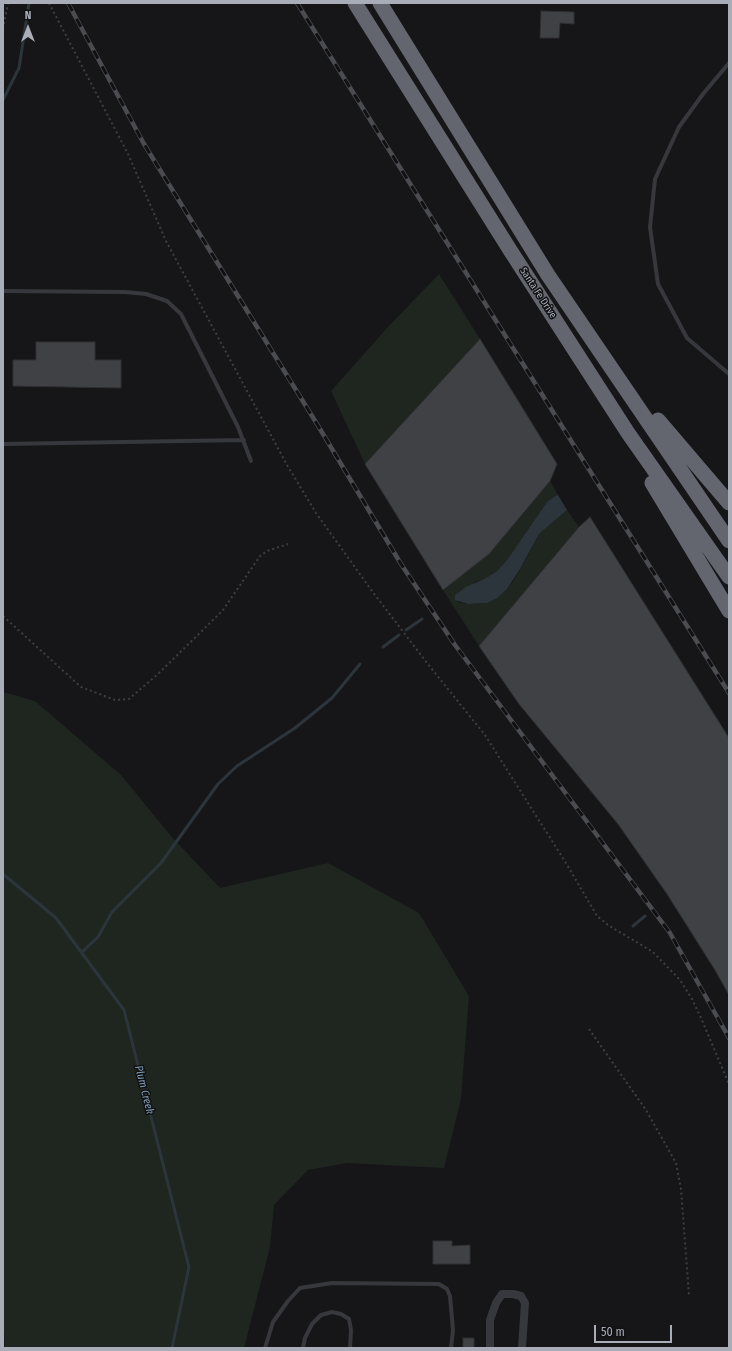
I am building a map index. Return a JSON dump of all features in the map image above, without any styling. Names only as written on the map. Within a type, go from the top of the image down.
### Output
[{"type":"highway","name":"Santa Fe Drive","points":[[355,3],[628,433],[729,577]]},
{"type":"highway","name":"Santa Fe Drive","points":[[380,3],[548,275],[729,541]]},
{"type":"highway","points":[[548,275],[671,437],[729,503]]},
{"type":"highway","points":[[599,388],[674,520],[729,611]]},
{"type":"street","points":[[490,1348],[490,1320],[496,1303],[502,1294],[513,1294],[521,1296],[525,1303],[522,1348]]},
{"type":"lane","points":[[729,63],[703,94],[679,127],[655,178],[650,227],[658,284],[687,338],[729,374]]},
{"type":"lane","points":[[3,291],[132,293],[146,294],[167,301],[181,314],[238,427],[251,460]]},
{"type":"lane","points":[[3,444],[244,440]]},
{"type":"lane","points":[[266,1348],[273,1322],[288,1301],[300,1288],[339,1283],[439,1284],[447,1289],[450,1296],[453,1330],[451,1348]]},
{"type":"lane","points":[[304,1348],[305,1338],[312,1324],[321,1315],[332,1312],[341,1314],[349,1319],[351,1330],[350,1348]]},
{"type":"path","points":[[3,29],[8,3]]},
{"type":"path","points":[[49,3],[128,154],[166,241],[287,465],[316,513],[372,591],[485,735],[566,863],[597,916],[608,925],[653,952],[680,980],[692,999],[701,1018],[729,1084]]},
{"type":"path","points":[[3,616],[81,687],[115,700],[129,699],[158,674],[223,610],[260,556],[267,550],[288,544]]},
{"type":"path","points":[[589,1029],[646,1110],[676,1163],[681,1189],[689,1295]]},
{"type":"shaded area","points":[[439,274],[480,339],[365,464],[331,391],[387,328]]},
{"type":"shaded area","points":[[550,481],[558,495],[547,502],[507,560],[497,571],[486,578],[475,582],[457,602],[468,604],[487,603],[507,589],[526,559],[539,534],[567,510],[579,527],[479,646],[443,590],[489,554]]},
{"type":"shaded area","points":[[558,495],[567,510],[539,534],[507,589],[497,598],[487,603],[468,604],[455,600],[455,595],[466,587],[497,571],[507,560],[547,502]]},
{"type":"shaded area","points":[[3,692],[35,701],[121,775],[171,836],[220,888],[328,863],[419,913],[469,996],[461,1099],[444,1168],[347,1163],[308,1170],[274,1205],[270,1247],[244,1348],[5,1348],[3,1313]]},
{"type":"building","points":[[541,11],[574,12],[574,24],[560,23],[559,38],[540,38]]},
{"type":"building","points":[[480,339],[557,464],[550,481],[489,554],[443,590],[365,464]]},
{"type":"building","points":[[36,342],[95,342],[95,360],[121,360],[121,388],[13,386],[13,360],[36,360]]},
{"type":"building","points":[[590,517],[729,738],[729,995],[667,894],[618,824],[519,704],[479,646],[579,527]]},
{"type":"building","points":[[433,1241],[452,1241],[452,1246],[470,1245],[470,1264],[433,1264]]},
{"type":"building","points":[[463,1338],[474,1338],[474,1348],[463,1348]]},
{"type":"waterway","points":[[3,100],[19,68],[29,3]]},
{"type":"waterway","points":[[406,630],[422,619]]},
{"type":"waterway","points":[[383,647],[399,635]]},
{"type":"waterway","points":[[82,952],[98,937],[112,912],[161,863],[218,784],[237,766],[295,728],[332,698],[360,664]]},
{"type":"waterway","name":"Plum Creek","points":[[3,874],[56,918],[124,1010],[189,1267],[172,1348]]},
{"type":"waterway","points":[[633,926],[645,916]]},
{"type":"railway","points":[[68,3],[144,144],[317,424],[401,564],[455,645],[670,933],[729,1038]]},
{"type":"railway","points":[[297,3],[729,693]]}]
